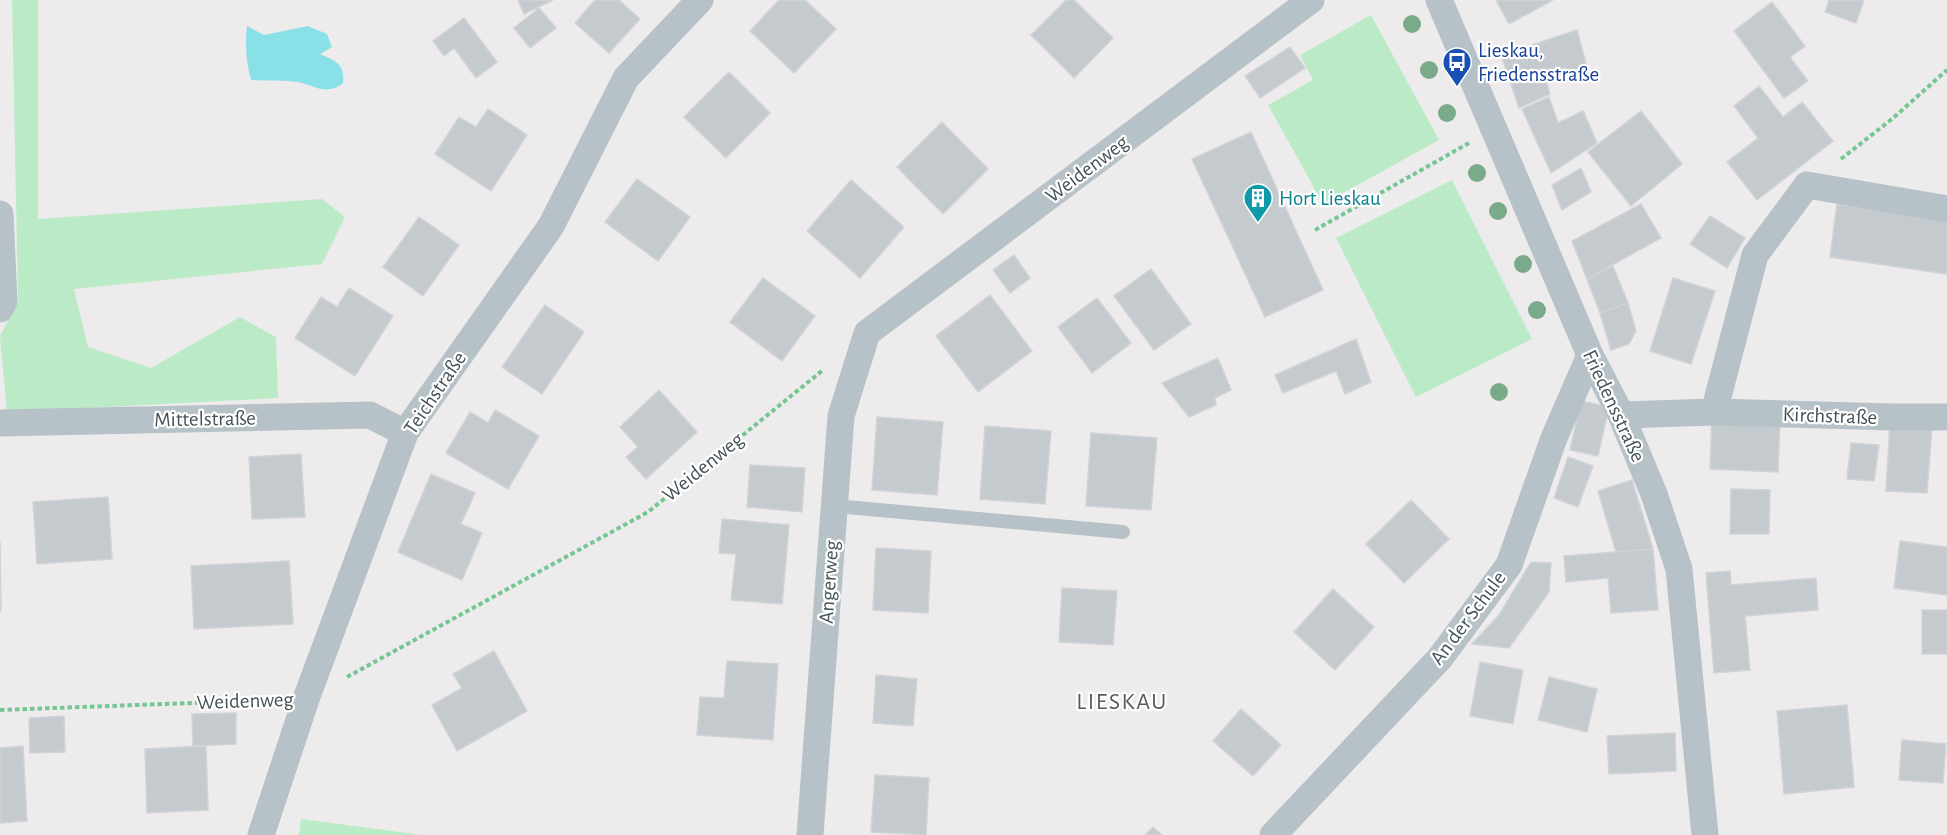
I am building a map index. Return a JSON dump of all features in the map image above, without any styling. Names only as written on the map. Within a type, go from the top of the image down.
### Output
[{"type":"street","name":"Teichstraße","points":[[261,835],[306,699],[405,433],[551,226],[626,78],[700,0]]},
{"type":"street","name":"Weidenweg","points":[[867,333],[1311,0]]},
{"type":"street","name":"Friedensstraße","points":[[1439,0],[1590,355],[1621,415],[1654,494],[1679,569],[1705,835]]},
{"type":"street","points":[[1714,412],[1755,255],[1807,185],[1947,209]]},
{"type":"street","points":[[0,214],[4,301],[0,309]]},
{"type":"street","name":"Angerweg","points":[[810,835],[842,416],[867,333]]},
{"type":"street","name":"An der Schule","points":[[1273,835],[1440,658],[1509,564],[1554,438],[1590,355]]},
{"type":"street","name":"Kirchstraße","points":[[1621,415],[1714,412],[1947,417]]},
{"type":"street","name":"Mittelstraße","points":[[0,423],[370,415],[405,433]]},
{"type":"lane","points":[[835,506],[1123,532]]},
{"type":"path","points":[[1807,185],[1892,119],[1947,70]]},
{"type":"path","points":[[1316,230],[1493,128]]},
{"type":"path","name":"Weidenweg","points":[[0,710],[306,699],[648,512],[831,363]]},
{"type":"green space","points":[[12,0],[38,0],[38,219],[322,199],[345,217],[322,264],[74,289],[88,347],[151,368],[240,317],[276,337],[278,398],[7,412],[0,336],[18,299]]},
{"type":"green space","points":[[1371,15],[1439,140],[1323,204],[1268,105],[1313,80],[1300,55]]},
{"type":"green space","points":[[1452,180],[1532,339],[1416,397],[1336,238]]},
{"type":"green space","points":[[301,819],[422,835],[299,835]]},
{"type":"water","points":[[247,26],[264,35],[308,26],[327,34],[332,47],[320,54],[341,67],[343,83],[326,89],[298,82],[251,80],[246,53]]},
{"type":"building","points":[[518,0],[553,0],[524,14]]},
{"type":"building","points":[[595,0],[619,0],[640,19],[609,53],[575,23]]},
{"type":"building","points":[[779,0],[805,0],[836,29],[794,73],[750,31]]},
{"type":"building","points":[[1066,0],[1074,0],[1113,38],[1074,78],[1031,35]]},
{"type":"building","points":[[1496,0],[1553,0],[1509,24]]},
{"type":"building","points":[[1829,0],[1864,0],[1856,23],[1825,12]]},
{"type":"building","points":[[1772,2],[1805,46],[1790,57],[1808,81],[1784,98],[1734,31]]},
{"type":"building","points":[[539,8],[556,28],[530,48],[514,28]]},
{"type":"building","points":[[464,18],[497,62],[476,78],[454,48],[444,56],[433,41]]},
{"type":"building","points":[[1577,30],[1587,67],[1546,80],[1550,94],[1519,108],[1501,55]]},
{"type":"building","points":[[1290,47],[1305,68],[1260,98],[1245,76]]},
{"type":"building","points":[[729,72],[770,113],[726,158],[684,117]]},
{"type":"building","points":[[1759,86],[1783,117],[1802,102],[1833,141],[1757,200],[1727,162],[1758,138],[1734,106]]},
{"type":"building","points":[[1549,97],[1558,123],[1583,111],[1597,143],[1551,173],[1522,109]]},
{"type":"building","points":[[488,109],[527,135],[491,191],[435,154],[459,117],[476,127]]},
{"type":"building","points":[[1641,111],[1682,164],[1631,206],[1588,152]]},
{"type":"building","points":[[942,122],[988,169],[943,214],[897,167]]},
{"type":"building","name":"Hort Lieskau","points":[[1251,132],[1323,290],[1265,317],[1192,159]]},
{"type":"building","points":[[1581,168],[1591,192],[1562,210],[1552,185]]},
{"type":"building","points":[[637,179],[690,217],[658,261],[605,222]]},
{"type":"building","points":[[851,180],[904,227],[860,278],[807,231]]},
{"type":"building","points":[[1641,204],[1661,238],[1587,279],[1572,241]]},
{"type":"building","points":[[1837,204],[1947,220],[1947,274],[1830,257]]},
{"type":"building","points":[[1710,216],[1745,238],[1727,268],[1690,244]]},
{"type":"building","points":[[419,217],[459,245],[423,296],[383,267]]},
{"type":"building","points":[[1014,255],[1030,278],[1010,293],[993,270]]},
{"type":"building","points":[[1613,266],[1628,303],[1600,313],[1587,279]]},
{"type":"building","points":[[1151,269],[1191,324],[1154,350],[1114,296]]},
{"type":"building","points":[[763,278],[815,316],[782,361],[730,322]]},
{"type":"building","points":[[1673,278],[1715,291],[1691,364],[1650,351]]},
{"type":"building","points":[[349,288],[393,316],[355,376],[295,338],[321,297],[337,307]]},
{"type":"building","points":[[990,295],[1032,351],[978,392],[936,336]]},
{"type":"building","points":[[1097,298],[1131,343],[1092,373],[1058,327]]},
{"type":"building","points":[[1628,303],[1636,331],[1629,344],[1611,350],[1600,313]]},
{"type":"building","points":[[545,305],[584,332],[542,394],[502,367]]},
{"type":"building","points":[[1356,339],[1371,382],[1345,394],[1336,371],[1283,393],[1275,375]]},
{"type":"building","points":[[1218,358],[1231,390],[1215,398],[1216,405],[1189,417],[1162,383]]},
{"type":"building","points":[[659,390],[697,432],[646,479],[626,457],[638,447],[620,427]]},
{"type":"building","points":[[1581,401],[1609,407],[1598,456],[1570,450]]},
{"type":"building","points":[[495,410],[539,436],[508,489],[446,453],[470,412],[488,423]]},
{"type":"building","points":[[877,417],[943,422],[937,495],[872,490]]},
{"type":"building","points":[[1712,417],[1780,420],[1778,472],[1710,469]]},
{"type":"building","points":[[1890,423],[1932,426],[1927,493],[1886,491]]},
{"type":"building","points":[[985,426],[1051,431],[1045,504],[980,499]]},
{"type":"building","points":[[1091,433],[1157,438],[1151,510],[1086,506]]},
{"type":"building","points":[[1851,443],[1879,445],[1874,481],[1847,479]]},
{"type":"building","points":[[301,454],[305,517],[252,519],[249,457]]},
{"type":"building","points":[[1568,457],[1593,466],[1578,507],[1554,498]]},
{"type":"building","points":[[750,465],[805,468],[802,512],[747,507]]},
{"type":"building","points":[[431,474],[475,493],[461,524],[482,533],[462,580],[398,552]]},
{"type":"building","points":[[1632,480],[1653,549],[1616,552],[1598,491]]},
{"type":"building","points":[[1731,489],[1770,490],[1769,534],[1730,534]]},
{"type":"building","points":[[108,497],[112,559],[37,564],[33,502]]},
{"type":"building","points":[[1411,500],[1449,539],[1404,583],[1366,544]]},
{"type":"building","points":[[722,519],[789,525],[782,604],[731,600],[736,554],[719,553]]},
{"type":"building","points":[[1900,541],[1947,547],[1947,595],[1894,588]]},
{"type":"building","points":[[0,542],[1,611],[0,611]]},
{"type":"building","points":[[876,548],[931,551],[928,613],[873,610]]},
{"type":"building","points":[[1653,549],[1658,610],[1611,613],[1608,578],[1566,582],[1564,556]]},
{"type":"building","points":[[289,561],[293,624],[194,629],[191,566]]},
{"type":"building","points":[[1531,562],[1551,563],[1549,592],[1509,648],[1472,644],[1499,615]]},
{"type":"building","points":[[1730,571],[1731,585],[1816,578],[1818,610],[1745,616],[1750,670],[1714,673],[1706,573]]},
{"type":"building","points":[[1062,588],[1117,591],[1113,645],[1059,642]]},
{"type":"building","points":[[1333,589],[1374,627],[1335,670],[1294,632]]},
{"type":"building","points":[[1922,610],[1947,610],[1947,654],[1922,654]]},
{"type":"building","points":[[494,651],[527,711],[457,751],[432,705],[462,688],[453,674]]},
{"type":"building","points":[[727,661],[778,664],[773,740],[697,735],[700,697],[724,698]]},
{"type":"building","points":[[1480,662],[1523,670],[1513,724],[1470,716]]},
{"type":"building","points":[[876,675],[917,679],[913,726],[873,723]]},
{"type":"building","points":[[1549,677],[1597,689],[1587,732],[1538,720]]},
{"type":"building","points":[[1847,705],[1854,787],[1784,794],[1777,711]]},
{"type":"building","points":[[1241,709],[1281,745],[1253,776],[1213,741]]},
{"type":"building","points":[[236,713],[236,744],[193,746],[192,714]]},
{"type":"building","points":[[64,716],[65,752],[30,753],[29,718]]},
{"type":"building","points":[[1675,733],[1676,771],[1609,774],[1607,736]]},
{"type":"building","points":[[1902,740],[1946,744],[1943,783],[1899,780]]},
{"type":"building","points":[[23,746],[27,821],[0,823],[0,748]]},
{"type":"building","points":[[206,746],[208,810],[147,813],[145,749]]},
{"type":"building","points":[[875,775],[929,778],[926,835],[871,832]]},
{"type":"building","points":[[1153,827],[1162,835],[1145,835]]},
{"type":"place","name":"Lieskau, Friedensstraße","points":[[1457,88]]},
{"type":"place","name":"Hort Lieskau","points":[[1258,224]]},
{"type":"district","name":"LIESKAU","points":[[1122,702]]}]
